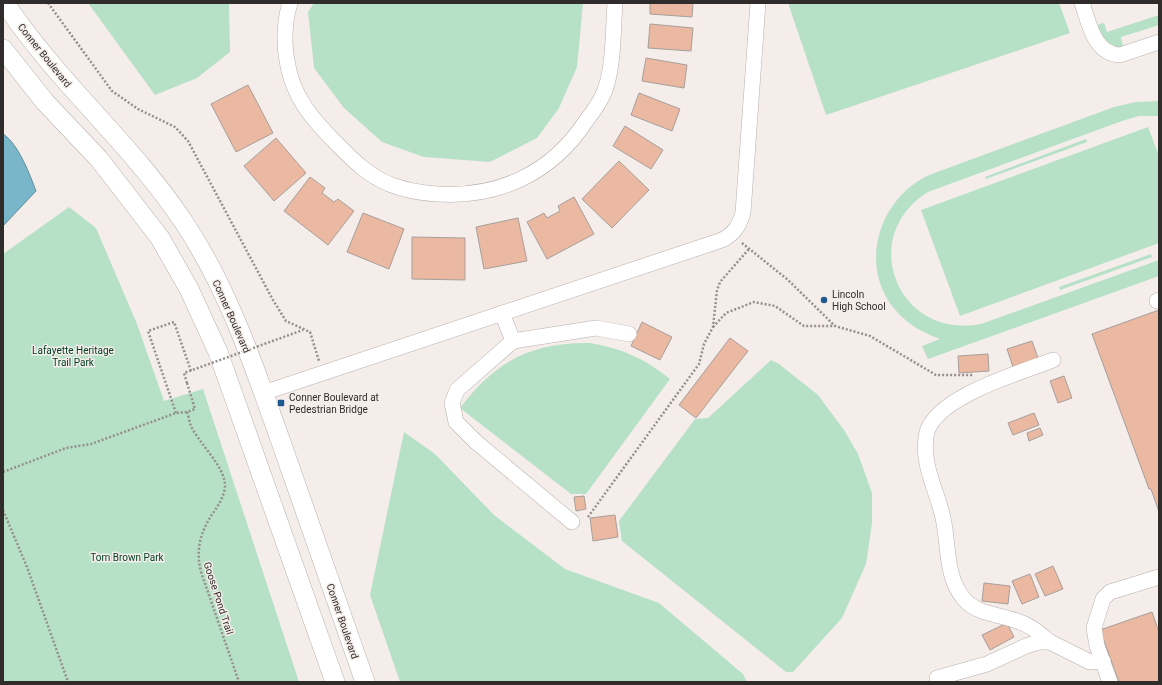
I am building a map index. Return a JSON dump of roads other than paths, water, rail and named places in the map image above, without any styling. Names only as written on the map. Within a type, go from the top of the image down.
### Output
[{"type":"main road","name":"Conner Boulevard","points":[[5,3],[17,21],[62,78],[122,142],[183,220],[209,264],[243,336],[365,682]]},
{"type":"main road","points":[[3,49],[45,102],[99,159],[160,238],[189,289],[218,352],[237,403],[335,682]]},
{"type":"main road","points":[[237,403],[263,393]]},
{"type":"street","points":[[290,3],[284,29],[285,53],[292,78],[304,106],[317,124],[362,170],[390,184],[420,193],[456,195],[489,191],[536,172],[555,158],[575,139],[605,90],[613,40],[615,3]]},
{"type":"street","points":[[263,393],[722,240],[734,231],[740,223],[743,213],[758,3]]},
{"type":"street","points":[[1082,3],[1096,41],[1107,52],[1114,55],[1120,55],[1159,42]]},
{"type":"street","points":[[502,313],[513,340]]},
{"type":"street","points":[[572,522],[476,442],[456,422],[452,403],[457,390],[513,340],[596,328],[629,334]]},
{"type":"street","points":[[1053,360],[971,392],[952,403],[933,422],[927,431],[925,444],[926,458],[943,516],[947,536],[947,549],[958,590],[965,600],[974,607],[991,615],[1026,624],[1038,631],[1050,642],[1090,662],[1103,661]]},
{"type":"street","points":[[1110,682],[1094,628],[1103,599],[1111,592],[1159,577]]},
{"type":"street","points":[[937,678],[987,664],[1026,646],[1050,642]]},
{"type":"water","points":[[3,134],[14,144],[27,168],[36,191],[3,226]]},
{"type":"place","name":"Lincoln High School","points":[[824,300]]},
{"type":"place","name":"Conner Boulevard at Pedestrian Bridge","points":[[281,403]]},
{"type":"park label","name":"Lafayette Heritage Trail Park","points":[[73,356]]},
{"type":"park label","name":"Tom Brown Park","points":[[127,557]]}]
